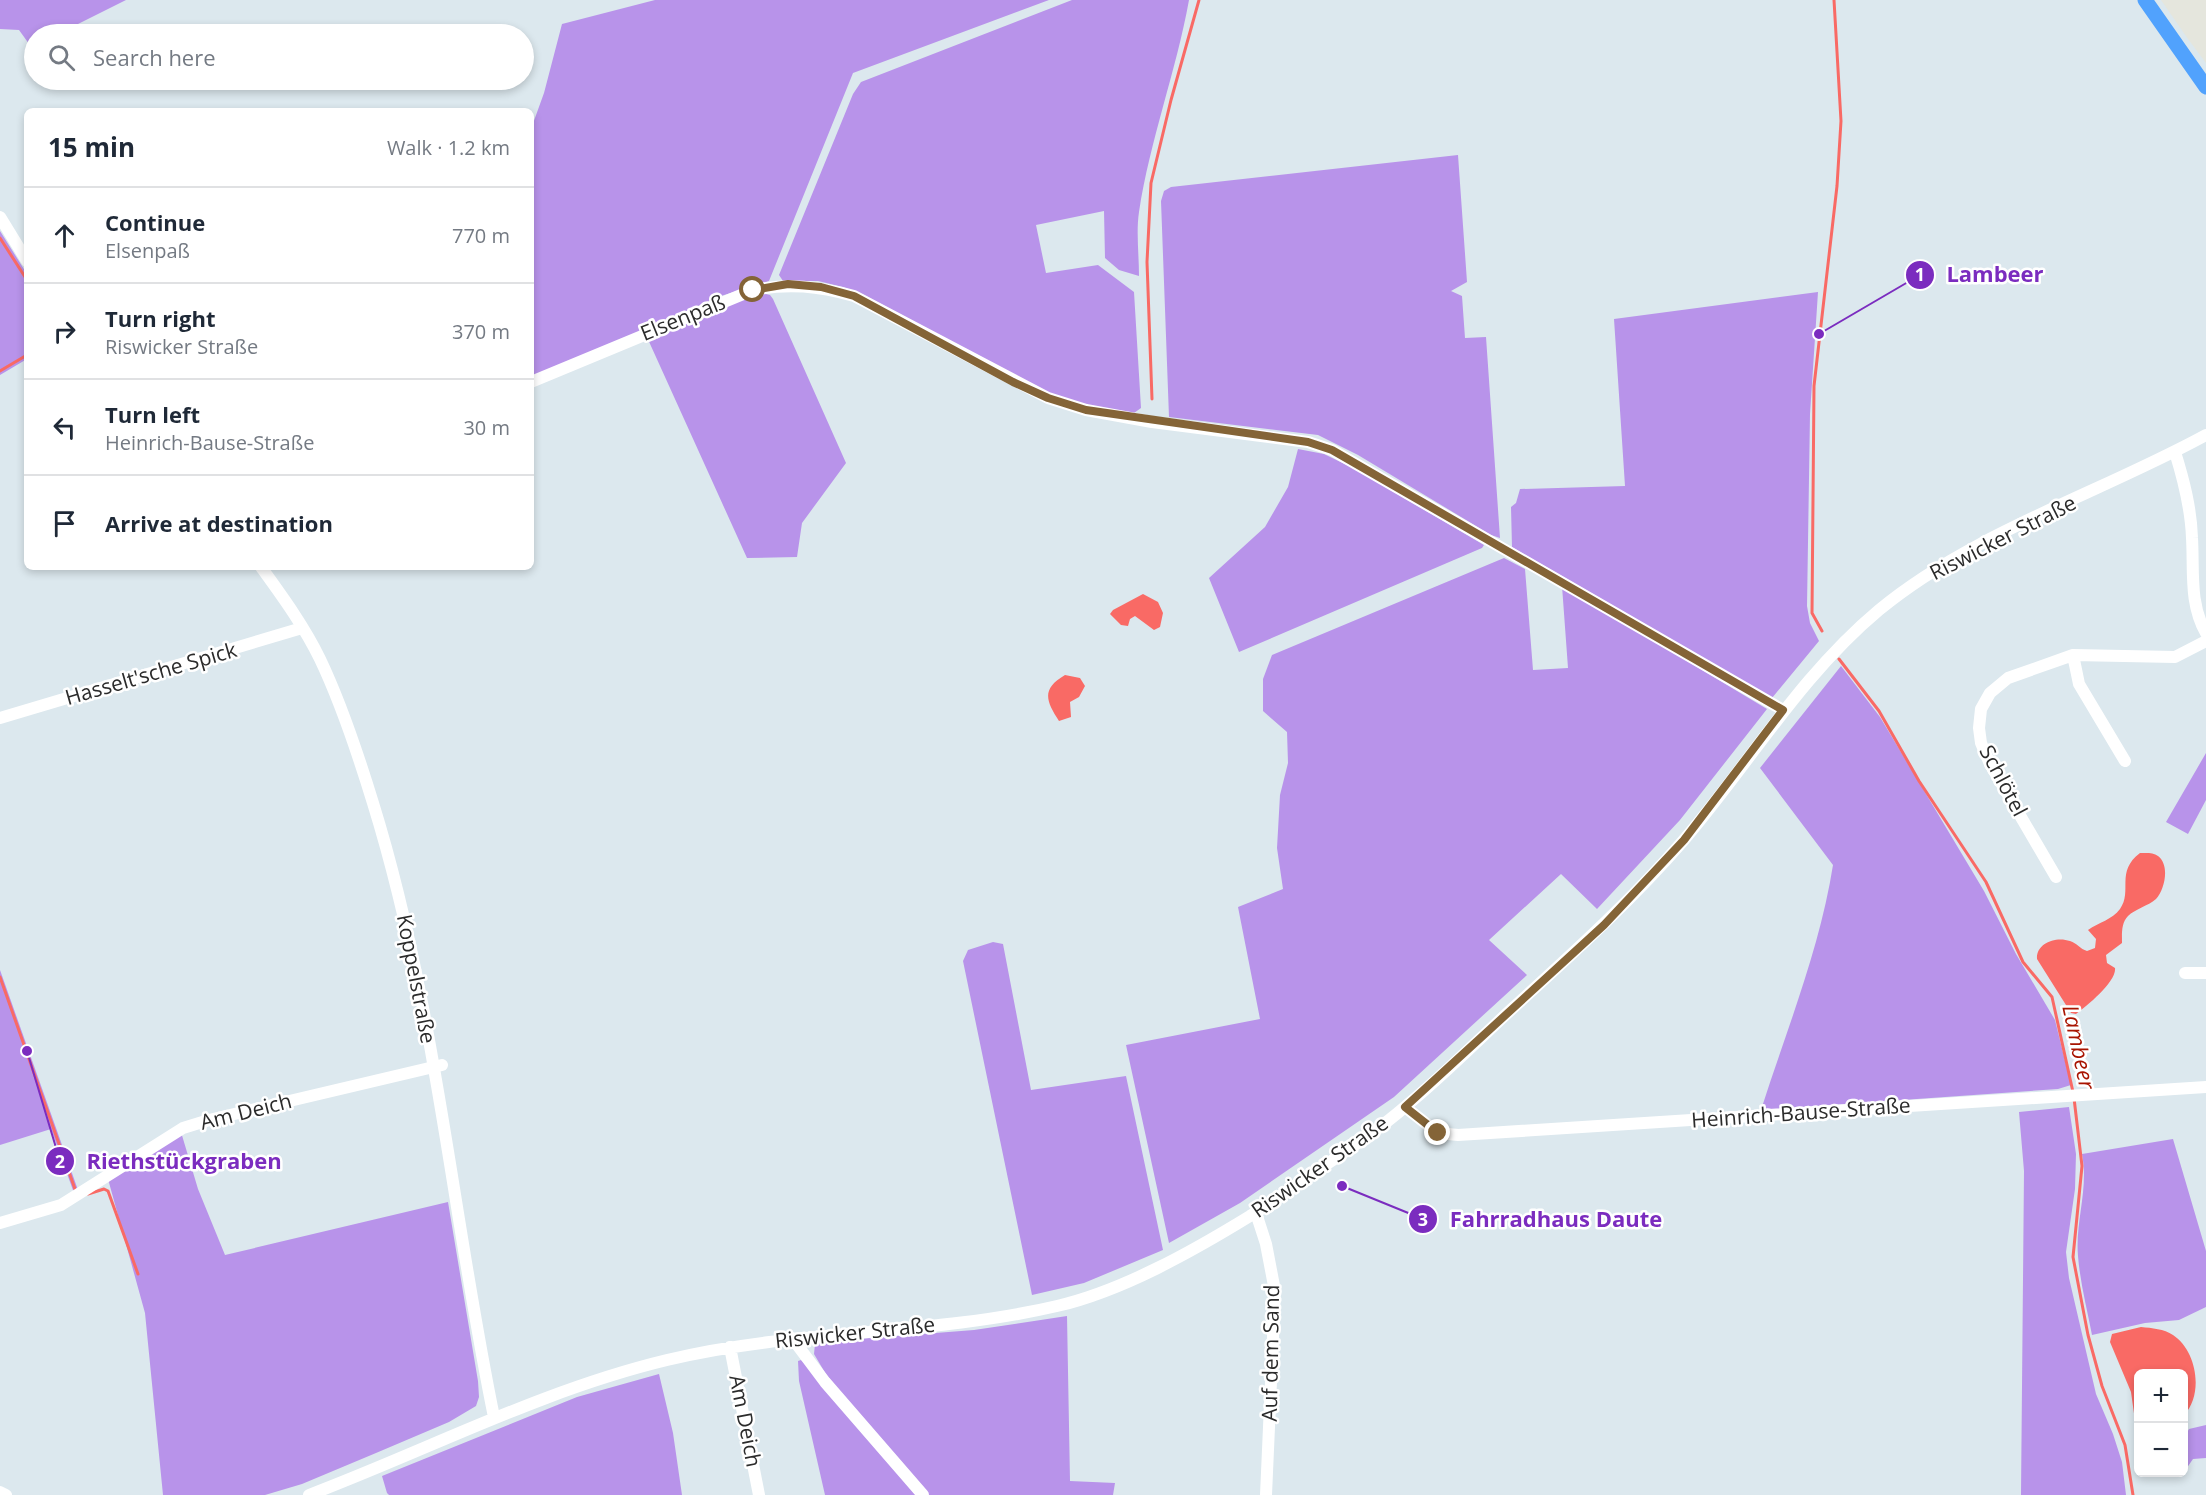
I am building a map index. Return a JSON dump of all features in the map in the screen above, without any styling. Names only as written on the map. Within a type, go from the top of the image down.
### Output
[{"type":"main road","points":[[2145,0],[2206,87]]},
{"type":"street","points":[[0,218],[24,256]]},
{"type":"street","name":"Elsenpaß","points":[[534,381],[753,290],[788,284],[832,290],[854,296],[1048,398],[1086,410],[1308,442],[1332,450],[1783,710]]},
{"type":"street","name":"Riswicker Straße","points":[[309,1495],[494,1417],[580,1385],[665,1360],[792,1338],[994,1319],[1062,1305],[1142,1274],[1256,1213],[1353,1147],[1405,1107],[1604,925],[1684,840],[1783,710],[1819,668],[1870,619],[1923,578],[1968,551],[2206,435]]},
{"type":"street","points":[[2175,452],[2188,493],[2193,600],[2199,621],[2206,633]]},
{"type":"street","name":"Koppelstraße","points":[[263,570],[319,658],[343,714],[385,842],[402,903],[437,1066],[494,1417]]},
{"type":"street","name":"Hasselt'sche Spick","points":[[0,718],[302,628]]},
{"type":"street","name":"Schlötel","points":[[2056,877],[1990,765],[1981,743],[1979,728],[1982,709],[1990,693],[2008,678],[2073,655],[2175,657],[2206,641]]},
{"type":"street","points":[[2073,655],[2079,684],[2125,761]]},
{"type":"street","points":[[2185,973],[2206,973]]},
{"type":"street","name":"Am Deich","points":[[0,1223],[73,1198],[183,1128],[437,1066]]},
{"type":"street","name":"Heinrich-Bause-Straße","points":[[1405,1107],[1438,1133],[1458,1136],[2206,1087]]},
{"type":"street","name":"Auf dem Sand","points":[[1256,1213],[1266,1244],[1275,1291],[1266,1495]]},
{"type":"street","points":[[792,1338],[825,1382],[922,1495]]},
{"type":"street","name":"Am Deich","points":[[730,1347],[759,1495]]},
{"type":"street","points":[[0,1492],[6,1495]]},
{"type":"shaded area","points":[[0,0],[126,0],[78,24],[24,24],[24,37],[19,30],[0,29]]},
{"type":"shaded area","points":[[655,0],[1049,0],[853,73],[769,281],[721,296],[534,378],[534,121],[544,93],[562,24]]},
{"type":"shaded area","points":[[1072,0],[1189,0],[1144,185],[1138,220],[1139,276],[1119,270],[1105,258],[1104,211],[1036,225],[1046,273],[1098,265],[1134,292],[1141,408],[1134,413],[1092,407],[1050,394],[864,295],[818,281],[783,281],[779,275],[853,94],[861,82]]},
{"type":"shaded area","points":[[2161,0],[2206,0],[2206,63],[2188,39]]},
{"type":"shaded area","points":[[1458,155],[1467,282],[1451,291],[1462,296],[1465,338],[1486,337],[1500,538],[1491,535],[1358,455],[1318,435],[1169,417],[1161,201],[1164,191],[1171,187]]},
{"type":"shaded area","points":[[0,231],[24,269],[24,361],[0,375]]},
{"type":"shaded area","points":[[758,292],[770,295],[773,299],[846,463],[802,523],[797,557],[747,558],[646,335]]},
{"type":"shaded area","points":[[1818,292],[1810,414],[1807,606],[1810,623],[1819,641],[1772,698],[1512,547],[1511,507],[1516,503],[1520,489],[1625,486],[1614,319]]},
{"type":"shaded area","points":[[1298,449],[1324,454],[1353,468],[1484,545],[1482,548],[1239,652],[1209,578],[1265,527],[1288,487]]},
{"type":"shaded area","points":[[1504,558],[1525,569],[1533,670],[1568,668],[1562,586],[1767,709],[1680,820],[1597,909],[1561,874],[1489,940],[1527,975],[1394,1097],[1240,1203],[1169,1243],[1126,1045],[1260,1019],[1238,907],[1283,889],[1277,848],[1280,795],[1288,763],[1287,732],[1263,711],[1263,679],[1272,655]]},
{"type":"shaded area","points":[[1143,594],[1158,602],[1163,613],[1160,627],[1154,630],[1135,616],[1130,619],[1128,626],[1121,625],[1110,614],[1113,610]]},
{"type":"shaded area","points":[[1841,666],[1880,717],[1984,891],[2016,954],[2055,1020],[2071,1085],[2058,1089],[1761,1110],[1811,958],[1833,865],[1760,768]]},
{"type":"shaded area","points":[[1065,675],[1080,678],[1085,686],[1079,697],[1070,702],[1071,717],[1059,721],[1048,696],[1052,685]]},
{"type":"shaded area","points":[[2206,753],[2206,800],[2188,834],[2166,822]]},
{"type":"shaded area","points":[[2140,853],[2154,854],[2162,860],[2165,877],[2162,889],[2156,899],[2134,911],[2124,922],[2122,943],[2106,955],[2107,963],[2115,968],[2111,980],[2087,1005],[2076,1014],[2071,1013],[2037,959],[2038,953],[2043,945],[2059,939],[2072,942],[2087,951],[2095,948],[2096,939],[2088,930],[2120,909],[2124,902],[2128,867]]},
{"type":"shaded area","points":[[993,942],[1003,944],[1031,1090],[1126,1076],[1163,1250],[1084,1283],[1032,1295],[963,961],[968,950]]},
{"type":"shaded area","points":[[0,970],[78,1190],[74,1193],[51,1129],[0,1145]]},
{"type":"shaded area","points":[[2069,1107],[2076,1154],[2075,1189],[2066,1252],[2069,1278],[2096,1394],[2122,1462],[2126,1495],[2021,1495],[2024,1171],[2019,1112]]},
{"type":"shaded area","points":[[181,1132],[198,1189],[225,1255],[448,1202],[478,1381],[479,1397],[476,1406],[449,1422],[376,1453],[302,1484],[265,1495],[163,1495],[145,1313],[108,1179]]},
{"type":"shaded area","points":[[2173,1139],[2206,1251],[2206,1307],[2179,1320],[2145,1323],[2092,1335],[2078,1256],[2078,1230],[2084,1180],[2082,1154]]},
{"type":"shaded area","points":[[1067,1316],[1070,1481],[1115,1483],[1113,1495],[927,1495],[827,1376],[814,1354],[815,1344],[820,1342],[974,1330]]},
{"type":"shaded area","points":[[2141,1327],[2154,1328],[2166,1331],[2181,1342],[2188,1351],[2195,1373],[2194,1396],[2188,1409],[2188,1369],[2134,1369],[2134,1413],[2131,1392],[2110,1342],[2112,1334]]},
{"type":"shaded area","points":[[801,1360],[916,1495],[825,1495],[799,1381],[798,1361]]},
{"type":"shaded area","points":[[659,1374],[673,1433],[682,1495],[389,1495],[387,1493],[382,1476],[577,1397]]},
{"type":"shaded area","points":[[2206,1425],[2206,1458],[2193,1459],[2188,1466],[2188,1431]]},
{"type":"waterway","points":[[1152,399],[1147,262],[1151,183],[1199,0]]},
{"type":"waterway","name":"Lambeer","points":[[1822,631],[1812,613],[1814,386],[1837,186],[1841,121],[1834,0]]},
{"type":"waterway","points":[[0,238],[24,275]]},
{"type":"waterway","points":[[0,371],[24,357]]},
{"type":"waterway","name":"Lambeer","points":[[1839,659],[1879,711],[1919,781],[1986,882],[2023,962],[2052,997],[2073,1092]]},
{"type":"waterway","points":[[0,977],[75,1189]]},
{"type":"waterway","name":"Lambeer","points":[[2074,1098],[2082,1166],[2073,1257],[2088,1335],[2102,1386],[2125,1445],[2133,1495]]},
{"type":"waterway","points":[[88,1194],[104,1189],[108,1191],[138,1274]]},
{"type":"place","name":"Lambeer","points":[[1819,334]]},
{"type":"place","name":"Riethstückgraben","points":[[27,1051]]},
{"type":"place","name":"Fahrradhaus Daute","points":[[1342,1186]]},
{"type":"route","points":[[753,290],[788,284],[821,287],[854,296],[1013,382],[1048,398],[1086,410],[1152,422],[1175,423],[1308,442],[1332,450],[1783,710],[1684,840],[1604,925],[1405,1107],[1419,1121],[1438,1133]]}]
